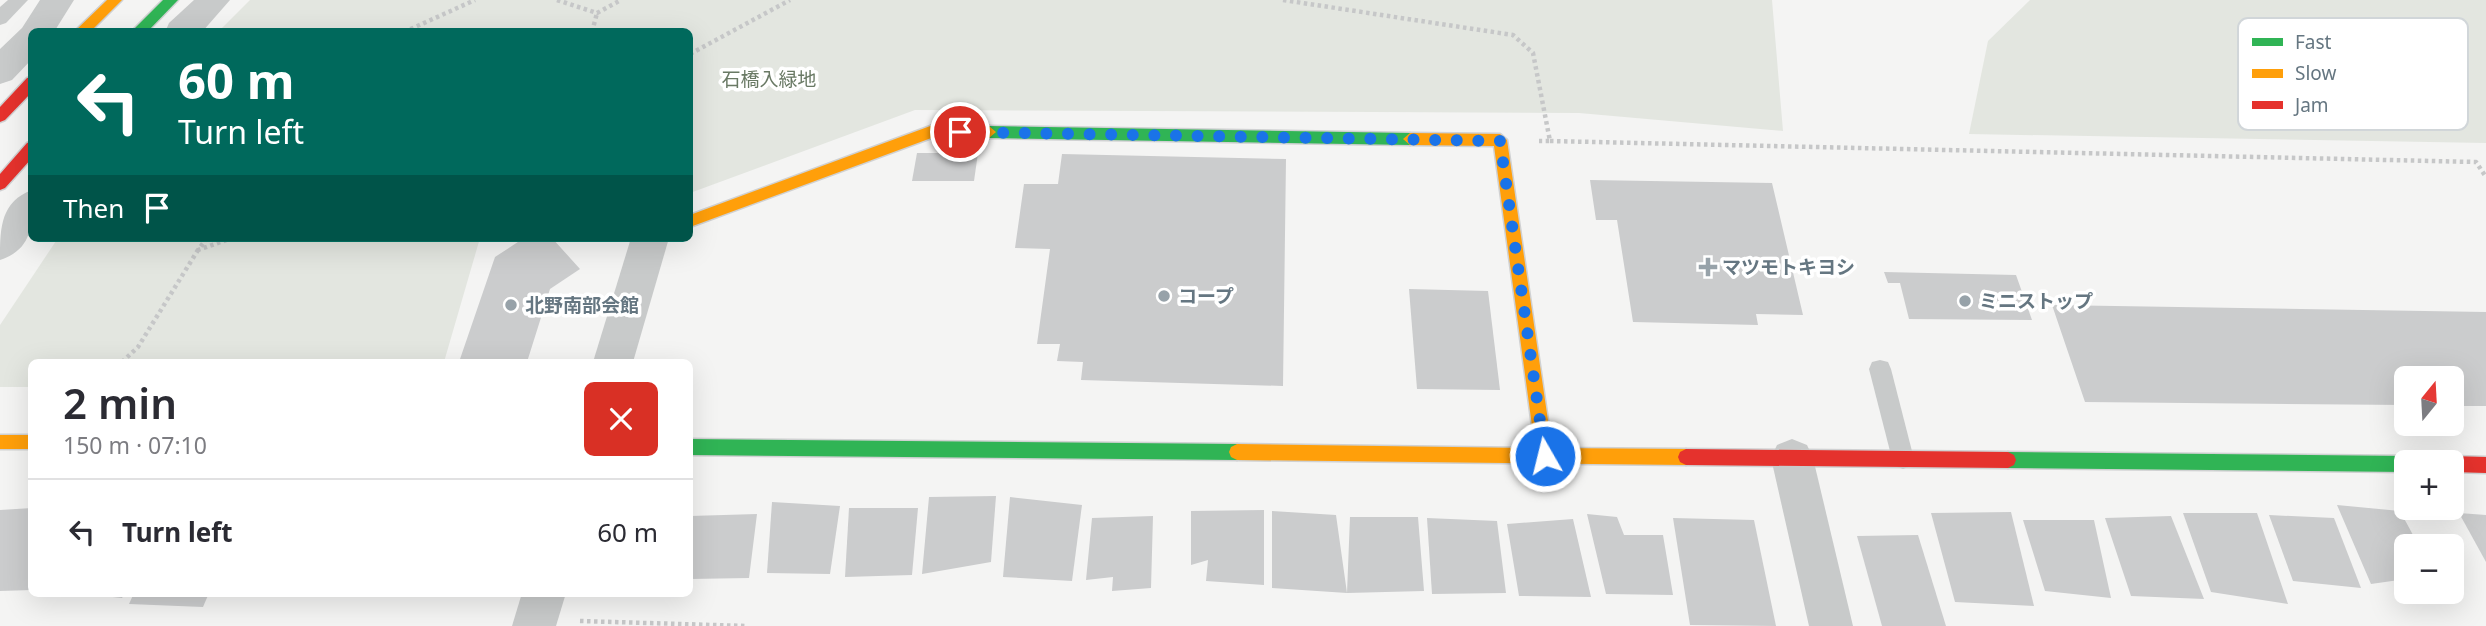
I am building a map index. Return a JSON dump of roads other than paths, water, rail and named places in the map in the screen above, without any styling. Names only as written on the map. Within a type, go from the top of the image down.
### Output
[{"type":"main road","points":[[86,28],[115,0]]},
{"type":"main road","points":[[142,28],[171,0]]},
{"type":"main road","points":[[0,116],[28,86]]},
{"type":"main road","points":[[693,220],[933,131],[1500,141],[1545,456]]},
{"type":"main road","points":[[0,184],[28,152]]},
{"type":"main road","points":[[0,442],[28,442]]},
{"type":"main road","points":[[693,447],[2394,464]]},
{"type":"main road","points":[[2464,464],[2486,465]]},
{"type":"street","points":[[39,28],[58,0]]},
{"type":"street","points":[[185,28],[214,0]]},
{"type":"street","points":[[0,71],[28,41]]},
{"type":"street","points":[[0,245],[28,210]]},
{"type":"street","points":[[614,359],[649,242]]},
{"type":"street","points":[[1792,458],[1831,626]]},
{"type":"lane","points":[[0,18],[19,0]]},
{"type":"lane","points":[[1880,369],[1903,459]]},
{"type":"place","name":"マツモトキヨシ","points":[[1708,267]]},
{"type":"place","name":"コープ","points":[[1164,296]]},
{"type":"place","name":"ミニストップ","points":[[1965,301]]},
{"type":"place","name":"北野南部会館","points":[[511,305]]},
{"type":"park label","name":"石橋入緑地","points":[[769,79]]}]
